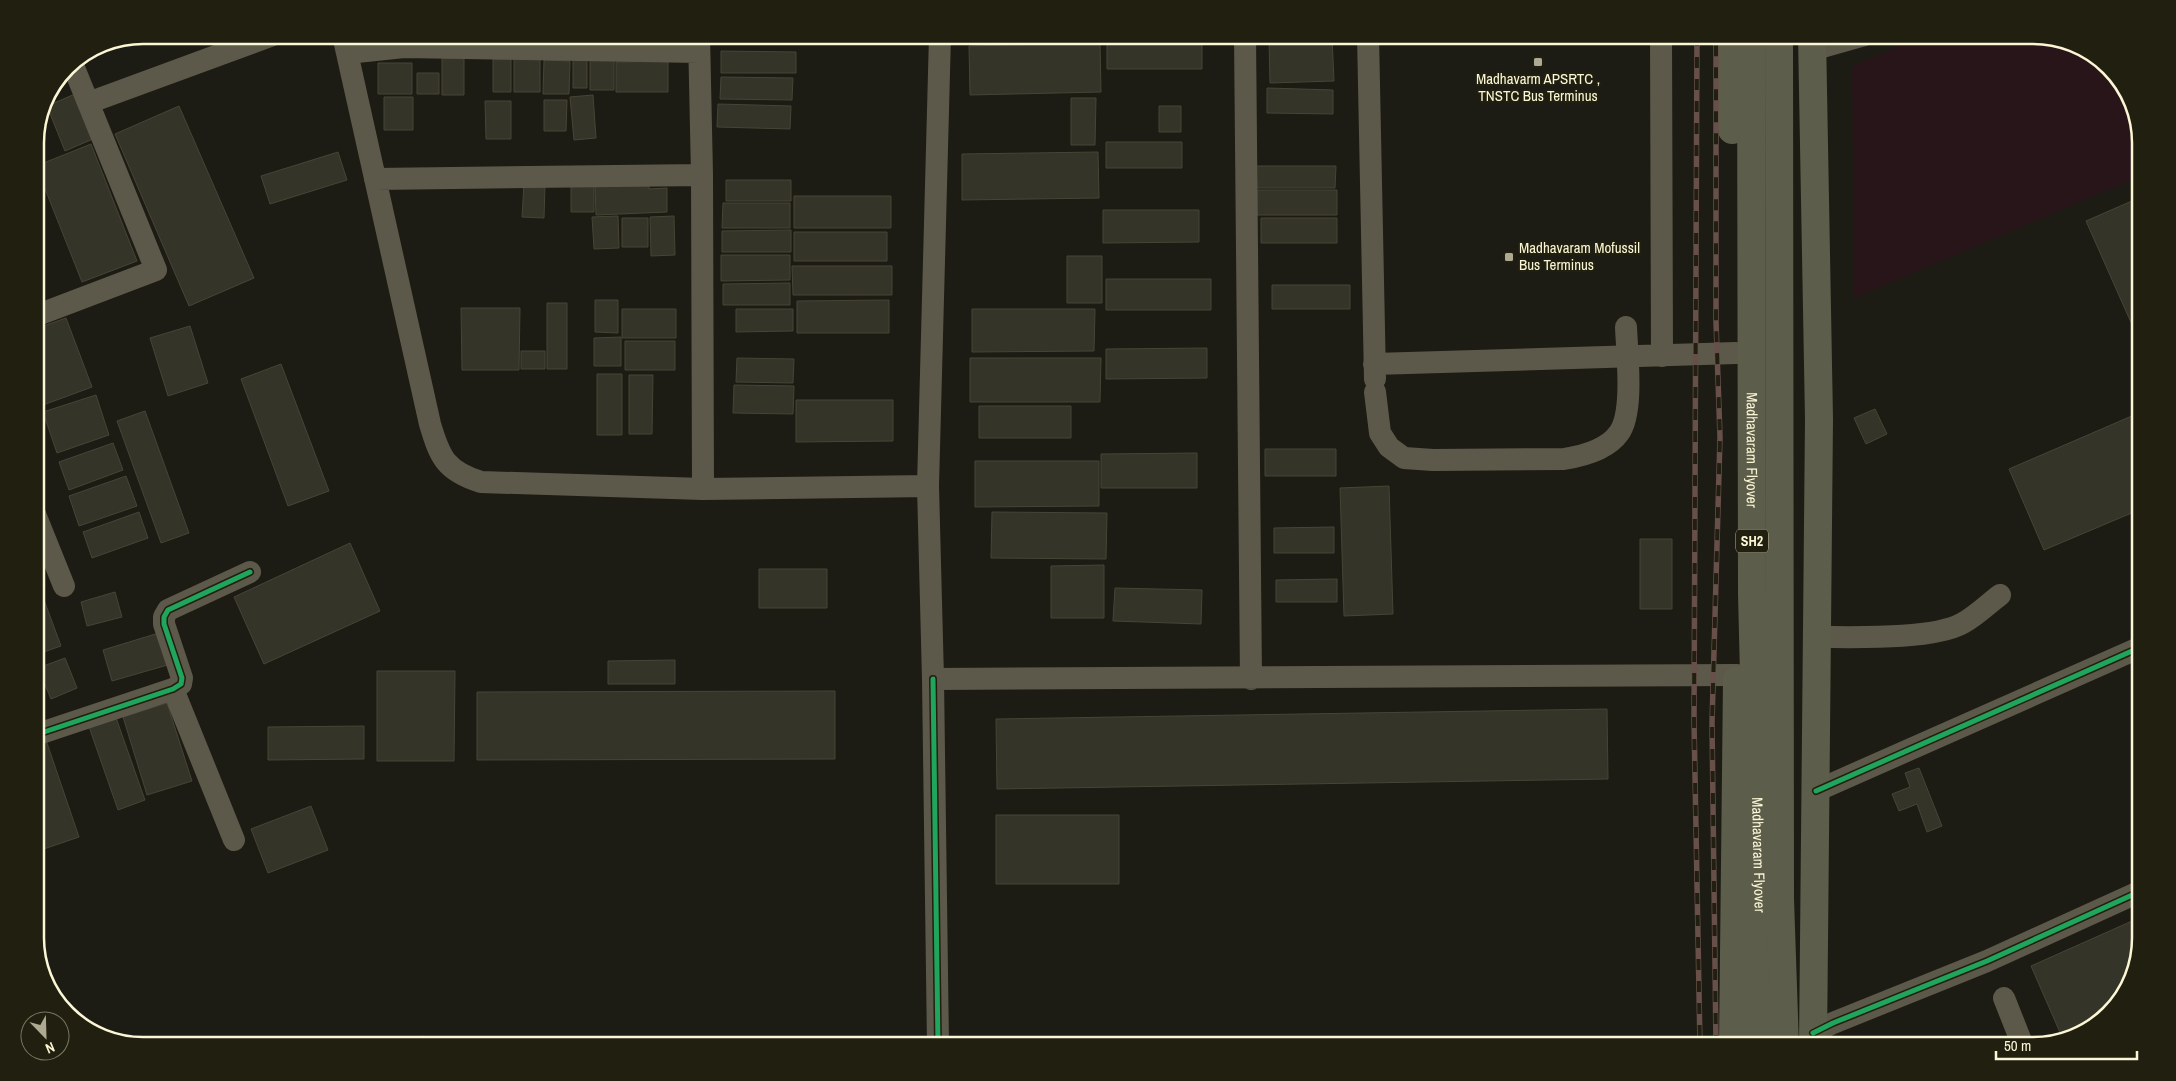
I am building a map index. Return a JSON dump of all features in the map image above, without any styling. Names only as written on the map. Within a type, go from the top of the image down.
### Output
[{"type":"main road","points":[[1730,44],[1736,353],[1737,675],[1733,1037]]},
{"type":"main road","name":"Madhavaram Flyover","points":[[1750,44],[1752,584],[1760,918],[1757,1037]]},
{"type":"main road","name":"Madhavaram Flyover","points":[[1779,44],[1780,899],[1785,1037]]},
{"type":"main road","points":[[1812,44],[1819,419],[1813,1037]]},
{"type":"street","points":[[88,103],[249,44]]},
{"type":"street","points":[[702,489],[702,175],[699,44],[404,47],[345,44],[430,424],[436,445],[446,463],[462,476],[481,482],[702,489],[928,486]]},
{"type":"street","points":[[938,1037],[933,679],[928,486],[940,44]]},
{"type":"street","points":[[1245,44],[1251,679]]},
{"type":"street","points":[[1368,44],[1375,392],[1380,433],[1389,447],[1404,458],[1433,460],[1564,459],[1580,457],[1609,442],[1619,433],[1626,418],[1628,404],[1626,327]]},
{"type":"street","points":[[1661,44],[1662,356]]},
{"type":"street","points":[[44,313],[156,270],[75,71]]},
{"type":"street","points":[[375,179],[702,175]]},
{"type":"street","points":[[1374,364],[1736,353]]},
{"type":"street","points":[[44,536],[64,586]]},
{"type":"street","points":[[44,732],[173,689],[181,684],[182,678],[164,624],[164,617],[168,610],[250,572]]},
{"type":"street","points":[[1818,637],[1938,633],[1962,624],[2000,595]]},
{"type":"street","points":[[1816,791],[2132,652]]},
{"type":"street","points":[[933,679],[1251,679],[1737,675]]},
{"type":"street","points":[[173,689],[234,840]]},
{"type":"street","points":[[1817,1037],[1833,1023],[1987,961],[2132,896]]},
{"type":"street","points":[[2004,998],[2019,1037]]},
{"type":"shaded area","points":[[1904,44],[2033,44],[2065,49],[2088,60],[2098,68],[2116,88],[2122,99],[2127,111],[2132,137],[2132,180],[1854,298],[1852,66]]},
{"type":"building","points":[[1100,44],[1101,92],[970,95],[969,46]]},
{"type":"building","points":[[1107,44],[1202,44],[1202,69],[1107,69]]},
{"type":"building","points":[[1269,44],[1332,44],[1334,81],[1270,83]]},
{"type":"building","points":[[721,51],[796,52],[796,73],[721,73]]},
{"type":"building","points":[[514,57],[540,57],[540,92],[514,92]]},
{"type":"building","points":[[442,58],[464,58],[464,95],[442,95]]},
{"type":"building","points":[[590,58],[614,58],[614,90],[590,90]]},
{"type":"building","points":[[493,59],[511,59],[511,92],[493,92]]},
{"type":"building","points":[[544,60],[570,61],[569,94],[543,94]]},
{"type":"building","points":[[573,60],[587,60],[587,88],[573,88]]},
{"type":"building","points":[[668,61],[668,92],[616,92],[616,62]]},
{"type":"building","points":[[378,63],[412,63],[412,94],[378,94]]},
{"type":"building","points":[[417,73],[439,73],[439,94],[417,94]]},
{"type":"building","points":[[721,77],[793,78],[792,100],[720,99]]},
{"type":"building","points":[[1267,88],[1333,90],[1333,114],[1267,113]]},
{"type":"building","points":[[75,94],[93,139],[65,151],[49,111],[51,104]]},
{"type":"building","points":[[593,95],[596,138],[574,140],[570,97]]},
{"type":"building","points":[[384,97],[413,97],[413,130],[384,130]]},
{"type":"building","points":[[1071,98],[1096,98],[1095,145],[1071,145]]},
{"type":"building","points":[[544,100],[567,100],[566,131],[544,131]]},
{"type":"building","points":[[485,101],[511,101],[511,139],[486,139]]},
{"type":"building","points":[[718,104],[791,106],[790,129],[717,127]]},
{"type":"building","points":[[179,106],[254,278],[189,306],[115,134]]},
{"type":"building","points":[[1159,106],[1181,106],[1181,132],[1159,132]]},
{"type":"building","points":[[1106,142],[1182,142],[1182,168],[1106,168]]},
{"type":"building","points":[[91,144],[137,261],[82,282],[44,186],[44,163]]},
{"type":"building","points":[[338,152],[347,180],[270,204],[261,176]]},
{"type":"building","points":[[1098,152],[1099,198],[962,200],[962,154]]},
{"type":"building","points":[[1256,166],[1336,166],[1335,188],[1257,188]]},
{"type":"building","points":[[571,180],[594,180],[594,212],[571,212]]},
{"type":"building","points":[[726,180],[791,180],[791,201],[726,201]]},
{"type":"building","points":[[649,181],[649,189],[667,188],[667,212],[596,215],[595,183]]},
{"type":"building","points":[[524,184],[545,185],[544,218],[522,217]]},
{"type":"building","points":[[1257,190],[1337,190],[1337,215],[1257,215]]},
{"type":"building","points":[[794,196],[891,196],[891,228],[794,228]]},
{"type":"building","points":[[2132,201],[2132,325],[2086,221]]},
{"type":"building","points":[[723,203],[790,203],[790,228],[722,228]]},
{"type":"building","points":[[1103,210],[1199,210],[1199,242],[1103,243]]},
{"type":"building","points":[[618,216],[619,248],[594,249],[592,217]]},
{"type":"building","points":[[674,216],[675,255],[651,256],[650,217]]},
{"type":"building","points":[[622,218],[648,218],[648,247],[622,247]]},
{"type":"building","points":[[1261,218],[1337,218],[1337,243],[1261,243]]},
{"type":"building","points":[[791,230],[791,252],[722,252],[722,231]]},
{"type":"building","points":[[794,232],[887,232],[887,261],[794,261]]},
{"type":"building","points":[[721,255],[790,255],[790,280],[721,281]]},
{"type":"building","points":[[1067,256],[1102,256],[1102,303],[1067,303]]},
{"type":"building","points":[[792,266],[892,266],[892,295],[793,295]]},
{"type":"building","points":[[1106,279],[1211,279],[1211,310],[1106,310]]},
{"type":"building","points":[[790,283],[790,305],[723,305],[723,284]]},
{"type":"building","points":[[1272,285],[1350,285],[1350,309],[1272,309]]},
{"type":"building","points":[[595,300],[618,300],[618,333],[595,332]]},
{"type":"building","points":[[889,300],[889,333],[797,333],[797,301]]},
{"type":"building","points":[[547,303],[567,303],[567,369],[547,369]]},
{"type":"building","points":[[461,308],[520,308],[519,370],[462,370]]},
{"type":"building","points":[[622,309],[676,309],[676,338],[622,338]]},
{"type":"building","points":[[736,309],[793,309],[793,331],[736,332]]},
{"type":"building","points":[[972,309],[1095,309],[1094,351],[972,352]]},
{"type":"building","points":[[66,318],[92,387],[44,405],[44,326]]},
{"type":"building","points":[[190,326],[208,383],[168,396],[150,338]]},
{"type":"building","points":[[621,337],[621,366],[594,366],[594,338]]},
{"type":"building","points":[[625,341],[675,341],[675,370],[625,370]]},
{"type":"building","points":[[1207,348],[1207,378],[1106,379],[1106,349]]},
{"type":"building","points":[[521,351],[545,351],[545,369],[521,369]]},
{"type":"building","points":[[737,358],[794,359],[793,383],[736,382]]},
{"type":"building","points":[[970,358],[1101,358],[1100,402],[970,402]]},
{"type":"building","points":[[281,364],[329,491],[288,506],[241,379]]},
{"type":"building","points":[[597,374],[622,374],[622,435],[597,435]]},
{"type":"building","points":[[629,375],[653,375],[652,434],[629,434]]},
{"type":"building","points":[[734,385],[794,386],[793,414],[733,413]]},
{"type":"building","points":[[96,395],[109,435],[57,453],[44,412]]},
{"type":"building","points":[[796,400],[893,400],[893,441],[796,442]]},
{"type":"building","points":[[979,406],[1071,406],[1071,438],[979,438]]},
{"type":"building","points":[[1875,409],[1887,434],[1866,444],[1854,418]]},
{"type":"building","points":[[145,411],[189,533],[161,543],[117,421]]},
{"type":"building","points":[[2132,416],[2132,513],[2044,550],[2009,469]]},
{"type":"building","points":[[113,443],[123,470],[69,490],[59,462]]},
{"type":"building","points":[[1265,449],[1336,449],[1336,476],[1265,476]]},
{"type":"building","points":[[1197,453],[1197,488],[1101,488],[1101,454]]},
{"type":"building","points":[[975,461],[1099,461],[1099,506],[975,507]]},
{"type":"building","points":[[126,476],[137,506],[79,526],[69,496]]},
{"type":"building","points":[[1389,486],[1393,614],[1344,616],[1340,488]]},
{"type":"building","points":[[139,512],[148,538],[92,558],[83,532]]},
{"type":"building","points":[[992,512],[1107,513],[1106,559],[991,558]]},
{"type":"building","points":[[1334,527],[1334,553],[1274,553],[1274,528]]},
{"type":"building","points":[[1640,539],[1672,539],[1672,609],[1640,609]]},
{"type":"building","points":[[350,543],[380,611],[264,664],[234,597]]},
{"type":"building","points":[[1104,565],[1104,618],[1051,618],[1051,566]]},
{"type":"building","points":[[759,569],[827,569],[827,608],[759,608]]},
{"type":"building","points":[[1337,579],[1337,602],[1276,602],[1276,580]]},
{"type":"building","points":[[1115,588],[1202,590],[1201,624],[1113,621]]},
{"type":"building","points":[[115,592],[122,617],[87,626],[81,602]]},
{"type":"building","points":[[44,600],[61,646],[44,652]]},
{"type":"building","points":[[162,632],[171,664],[112,681],[103,650]]},
{"type":"building","points":[[65,658],[77,688],[51,699],[44,682],[44,666]]},
{"type":"building","points":[[675,660],[675,684],[608,684],[608,661]]},
{"type":"building","points":[[377,671],[455,671],[454,761],[377,761]]},
{"type":"building","points":[[835,691],[835,759],[477,760],[477,692]]},
{"type":"building","points":[[167,703],[192,781],[147,795],[123,717]]},
{"type":"building","points":[[1607,709],[1608,779],[997,789],[996,719]]},
{"type":"building","points":[[114,712],[145,800],[118,810],[87,721]]},
{"type":"building","points":[[364,726],[364,759],[268,760],[268,727]]},
{"type":"building","points":[[46,740],[79,837],[44,849],[44,741]]},
{"type":"building","points":[[1919,768],[1942,826],[1927,832],[1917,804],[1899,811],[1892,794],[1910,787],[1905,773]]},
{"type":"building","points":[[311,806],[328,850],[268,873],[251,829]]},
{"type":"building","points":[[996,815],[1119,815],[1119,884],[996,884]]},
{"type":"building","points":[[2132,921],[2130,957],[2122,982],[2116,993],[2098,1013],[2077,1027],[2060,1034],[2031,966]]},
{"type":"railway","points":[[1697,44],[1694,721],[1700,1037]]},
{"type":"railway","points":[[1716,44],[1716,322],[1720,437],[1712,723],[1716,1037]]},
{"type":"cycle path","points":[[44,732],[173,689],[181,684],[182,678],[164,624],[164,617],[168,610],[250,572]]},
{"type":"cycle path","points":[[1816,791],[2132,651]]},
{"type":"cycle path","points":[[933,679],[938,1037]]},
{"type":"cycle path","points":[[1813,1033],[1833,1023],[1987,961],[2132,895]]},
{"type":"place","name":"Madhavarm APSRTC , TNSTC Bus Terminus","points":[[1538,62]]},
{"type":"place","name":"Madhavaram Mofussil Bus Terminus","points":[[1509,257]]}]
